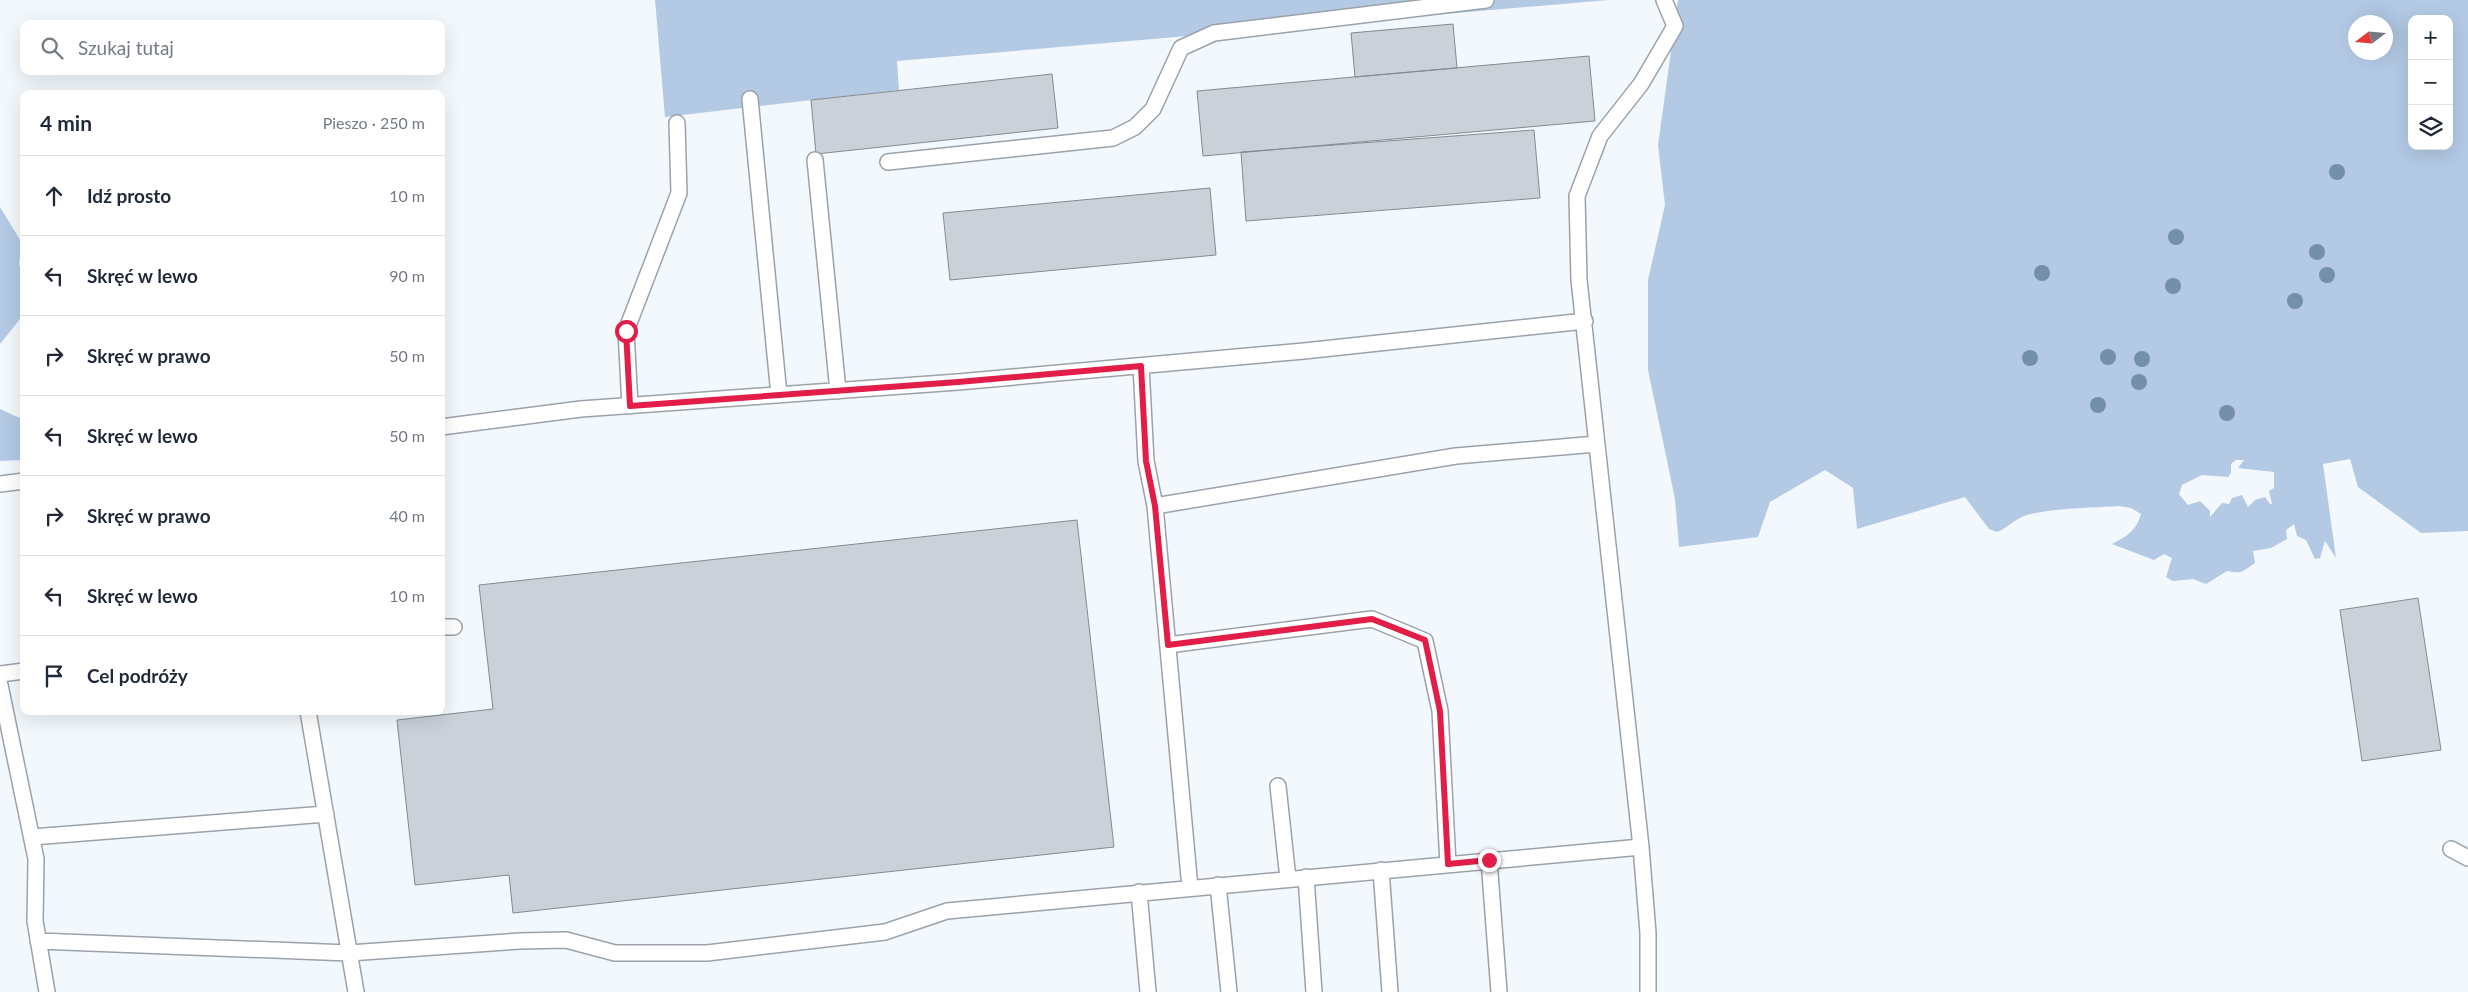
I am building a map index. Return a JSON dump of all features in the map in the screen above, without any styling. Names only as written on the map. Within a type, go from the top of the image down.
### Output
[{"type":"lane","points":[[888,162],[1113,138],[1135,127],[1153,109],[1181,48],[1214,32],[1486,0]]},
{"type":"lane","points":[[1648,992],[1648,933],[1641,847],[1596,444],[1585,321],[1579,280],[1577,196],[1600,136],[1641,84],[1675,26],[1664,0]]},
{"type":"lane","points":[[750,99],[779,395]]},
{"type":"lane","points":[[630,406],[626,331],[679,193],[677,123]]},
{"type":"lane","points":[[815,160],[838,391]]},
{"type":"lane","points":[[445,426],[581,409],[838,391],[1141,366],[1585,321]]},
{"type":"lane","points":[[1141,366],[1146,461],[1155,506],[1190,888]]},
{"type":"lane","points":[[1155,506],[1456,456],[1596,444]]},
{"type":"lane","points":[[0,484],[20,482]]},
{"type":"lane","points":[[1168,645],[1372,619],[1425,640],[1440,711],[1448,864]]},
{"type":"lane","points":[[0,674],[20,672]]},
{"type":"lane","points":[[0,685],[4,726],[36,859],[35,921],[47,992]]},
{"type":"lane","points":[[309,715],[356,992]]},
{"type":"lane","points":[[1278,786],[1288,879]]},
{"type":"lane","points":[[32,837],[326,814]]},
{"type":"lane","points":[[38,941],[349,954],[520,941],[566,940],[615,953],[707,953],[885,932],[947,911],[1641,847]]},
{"type":"lane","points":[[2451,849],[2468,858]]},
{"type":"lane","points":[[1489,860],[1499,992]]},
{"type":"lane","points":[[1381,870],[1390,992]]},
{"type":"lane","points":[[1306,877],[1314,992]]},
{"type":"lane","points":[[1218,885],[1229,992]]},
{"type":"lane","points":[[1139,892],[1148,992]]},
{"type":"shaded area","points":[[655,0],[1609,0],[897,61],[899,90],[665,117]]},
{"type":"shaded area","points":[[1678,0],[2468,0],[2468,531],[2421,533],[2358,487],[2350,459],[2323,464],[2336,558],[2325,541],[2320,558],[2315,559],[2306,540],[2297,536],[2294,524],[2286,530],[2287,539],[2271,548],[2253,551],[2255,563],[2240,572],[2227,571],[2206,584],[2193,579],[2173,581],[2166,577],[2172,558],[2164,554],[2154,560],[2112,544],[2126,536],[2137,524],[2141,514],[2131,508],[2118,506],[2040,512],[2020,518],[1997,532],[1989,529],[1965,497],[1857,529],[1853,488],[1825,470],[1770,502],[1758,537],[1679,547],[1675,499],[1648,370],[1648,280],[1665,205],[1658,145]],"holes":[[[2236,460],[2244,460],[2238,468],[2274,472],[2274,488],[2269,491],[2272,504],[2265,497],[2255,500],[2248,507],[2242,495],[2232,498],[2229,504],[2222,503],[2210,517],[2210,511],[2200,501],[2188,505],[2179,494],[2182,485],[2202,475],[2228,477],[2231,473],[2231,464]]]},
{"type":"shaded area","points":[[0,207],[20,240],[20,319],[0,344]]},
{"type":"shaded area","points":[[0,409],[20,418],[20,460],[0,461]]},
{"type":"building","points":[[1453,24],[1457,68],[1355,77],[1351,33]]},
{"type":"building","points":[[1589,56],[1595,121],[1203,156],[1197,91]]},
{"type":"building","points":[[1052,74],[1058,128],[816,154],[811,100]]},
{"type":"building","points":[[1534,130],[1540,198],[1246,221],[1241,152]]},
{"type":"building","points":[[1210,188],[1216,255],[950,280],[943,213]]},
{"type":"building","points":[[1077,520],[1114,847],[513,913],[509,875],[415,885],[397,720],[493,709],[479,585]]},
{"type":"building","points":[[2418,598],[2441,750],[2362,761],[2340,610]]},
{"type":"route","points":[[626,331],[630,406],[958,382],[1141,366],[1146,461],[1155,506],[1168,645],[1372,619],[1425,640],[1440,711],[1448,864],[1489,860]]}]
